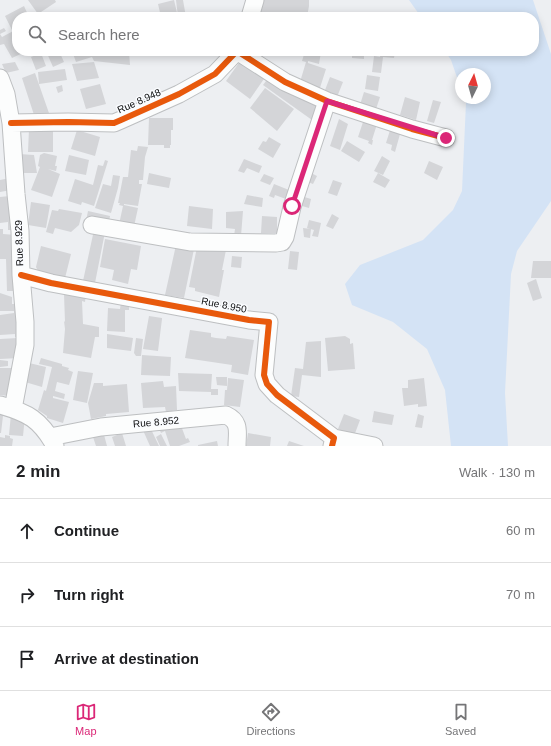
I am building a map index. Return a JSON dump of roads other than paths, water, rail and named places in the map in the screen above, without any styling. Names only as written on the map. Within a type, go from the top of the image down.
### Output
[{"type":"street","points":[[251,12],[255,0]]},
{"type":"street","name":"Rue 8.948","points":[[11,123],[114,123],[179,94],[215,74],[232,56]]},
{"type":"street","points":[[245,56],[285,82],[327,101],[446,138]]},
{"type":"street","name":"Rue 8.929","points":[[0,78],[6,94],[11,123],[20,231],[21,275],[25,322],[25,345],[7,407]]},
{"type":"street","points":[[92,225],[190,242],[276,244],[282,242],[285,237],[292,206],[327,101]]},
{"type":"street","name":"Rue 8.950","points":[[21,275],[51,283],[249,320],[269,322],[264,375],[267,384],[333,442]]},
{"type":"street","points":[[7,407],[32,417],[42,426],[52,442]]},
{"type":"street","name":"Rue 8.952","points":[[52,442],[101,427],[226,416],[233,418],[237,425],[236,446]]},
{"type":"street","points":[[333,442],[374,446]]}]
